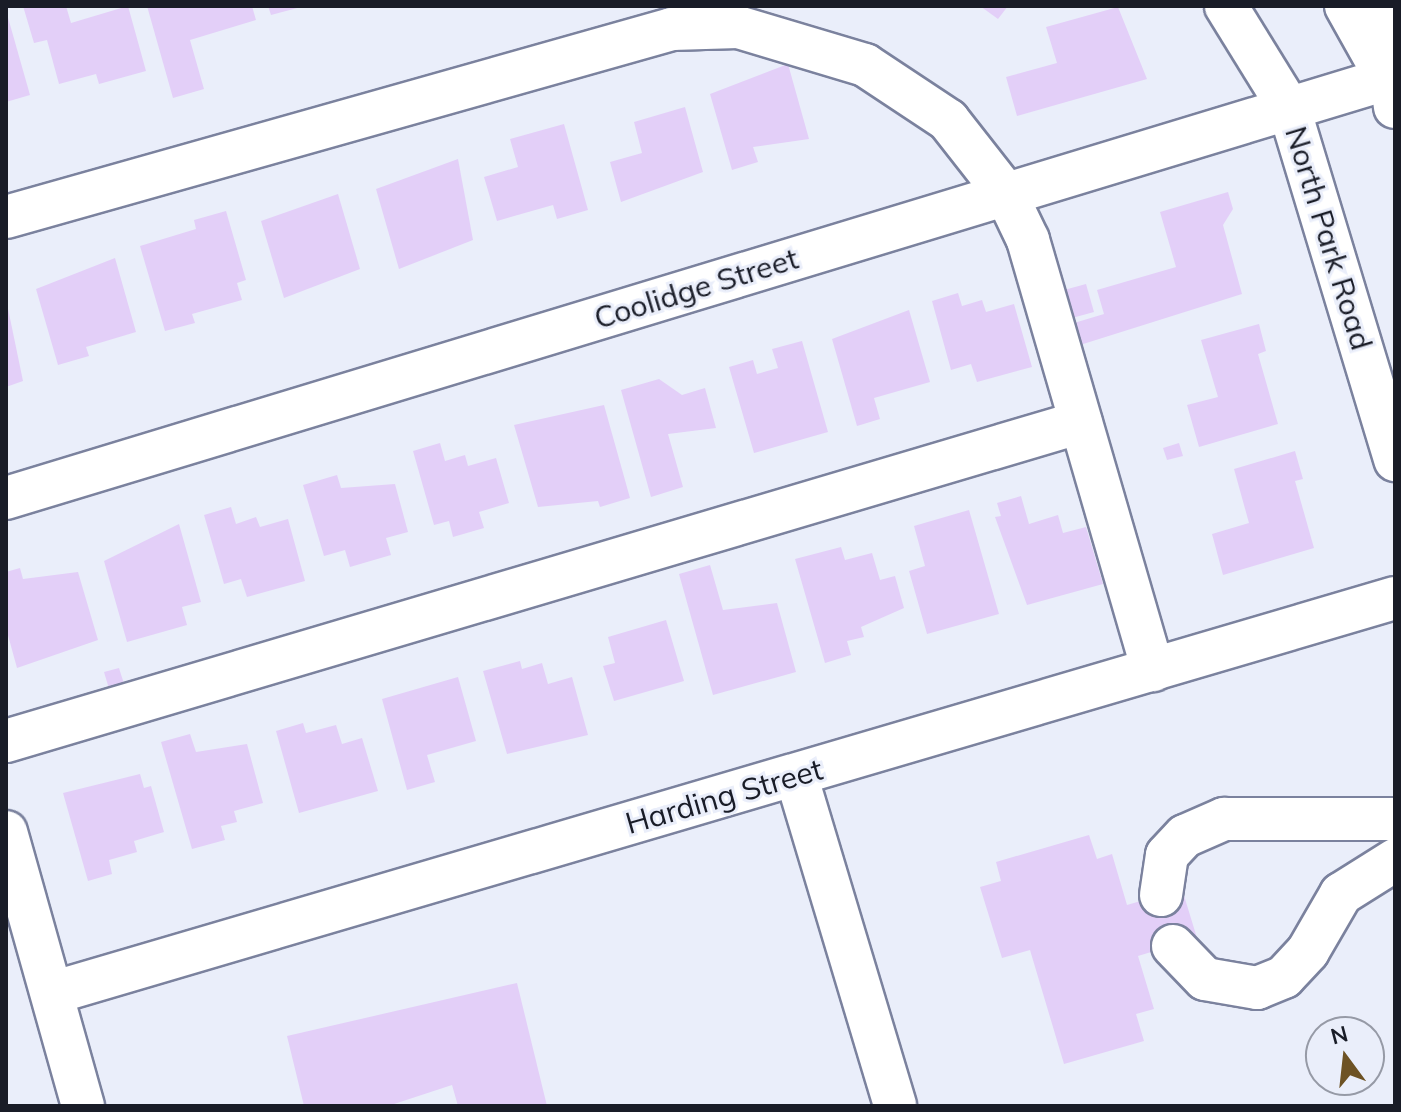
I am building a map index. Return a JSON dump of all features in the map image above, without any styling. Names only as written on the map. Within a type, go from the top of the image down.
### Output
[{"type":"street","name":"North Park Road","points":[[1226,6],[1289,108],[1395,460]]},
{"type":"street","points":[[1346,6],[1391,93]]},
{"type":"street","points":[[1381,6],[1391,93]]},
{"type":"street","points":[[6,217],[605,42],[698,28],[738,27],[800,41],[865,65],[948,120],[1006,194],[1028,240],[1153,670]]},
{"type":"street","name":"Coolidge Street","points":[[6,498],[1289,108],[1391,93]]},
{"type":"street","points":[[6,741],[1081,422]]},
{"type":"street","name":"Harding Street","points":[[52,993],[1395,598]]},
{"type":"street","points":[[796,775],[895,1106]]},
{"type":"street","points":[[1161,895],[1167,855],[1185,836],[1224,819],[1395,819]]},
{"type":"street","points":[[6,832],[20,935],[52,993],[83,1106]]},
{"type":"street","points":[[1173,946],[1205,979],[1257,988],[1284,977],[1308,951],[1341,894],[1395,860]]},
{"type":"building","points":[[23,6],[66,6],[71,23],[128,6],[146,71],[99,84],[96,74],[59,84],[47,40],[34,43]]},
{"type":"building","points":[[147,6],[252,6],[256,20],[190,40],[204,89],[173,98]]},
{"type":"building","points":[[268,6],[301,6],[301,7],[271,15]]},
{"type":"building","points":[[980,6],[1008,6],[998,19]]},
{"type":"building","points":[[1118,7],[1147,79],[1017,116],[1006,77],[1057,63],[1046,27]]},
{"type":"building","points":[[6,15],[30,95],[6,102]]},
{"type":"building","points":[[788,64],[809,139],[753,147],[758,162],[732,170],[710,94]]},
{"type":"building","points":[[685,107],[703,172],[621,202],[610,162],[642,153],[634,122]]},
{"type":"building","points":[[564,124],[588,210],[557,219],[553,205],[497,221],[484,177],[518,167],[510,139]]},
{"type":"building","points":[[458,159],[473,240],[399,269],[376,189]]},
{"type":"building","points":[[1228,192],[1233,209],[1223,225],[1242,294],[1080,345],[1074,323],[1104,314],[1097,290],[1176,267],[1160,212]]},
{"type":"building","points":[[338,194],[360,269],[284,298],[261,221]]},
{"type":"building","points":[[226,211],[246,280],[237,283],[242,300],[192,314],[195,323],[165,331],[140,246],[196,229],[194,220]]},
{"type":"building","points":[[115,258],[136,332],[86,347],[89,356],[58,365],[36,289]]},
{"type":"building","points":[[1086,284],[1094,312],[1072,318],[1064,290]]},
{"type":"building","points":[[958,293],[962,306],[982,300],[986,312],[1014,304],[1032,367],[977,382],[971,364],[951,370],[932,301]]},
{"type":"building","points":[[6,299],[23,381],[6,387]]},
{"type":"building","points":[[909,310],[930,382],[874,398],[880,419],[857,426],[832,339]]},
{"type":"building","points":[[1259,324],[1266,351],[1258,354],[1278,424],[1199,447],[1187,405],[1218,397],[1201,340]]},
{"type":"building","points":[[802,341],[828,432],[754,453],[729,367],[753,360],[757,374],[778,368],[772,349]]},
{"type":"building","points":[[659,379],[682,395],[705,388],[716,428],[668,434],[683,487],[651,497],[621,390]]},
{"type":"building","points":[[604,405],[630,498],[600,507],[598,501],[538,507],[514,425]]},
{"type":"building","points":[[440,443],[445,461],[465,455],[468,466],[496,458],[509,503],[479,512],[484,528],[453,537],[449,521],[434,525],[413,451]]},
{"type":"building","points":[[1179,443],[1183,456],[1167,460],[1163,448]]},
{"type":"building","points":[[1295,451],[1303,479],[1295,481],[1314,548],[1223,575],[1212,534],[1249,523],[1234,469]]},
{"type":"building","points":[[337,475],[341,488],[395,484],[408,532],[386,538],[391,555],[350,567],[345,550],[324,556],[303,485]]},
{"type":"building","points":[[1021,496],[1029,524],[1058,515],[1063,533],[1086,527],[1103,584],[1027,605],[995,517],[1001,516],[997,503]]},
{"type":"building","points":[[231,507],[236,524],[256,517],[260,527],[288,519],[305,581],[247,597],[241,579],[224,584],[204,515]]},
{"type":"building","points":[[969,510],[999,614],[927,634],[909,571],[925,566],[914,526]]},
{"type":"building","points":[[179,524],[201,602],[182,607],[187,625],[127,642],[104,561]]},
{"type":"building","points":[[841,547],[845,560],[872,553],[880,580],[895,576],[904,608],[861,627],[864,637],[847,641],[851,655],[825,663],[795,559]]},
{"type":"building","points":[[710,565],[723,610],[777,603],[796,672],[713,695],[679,574]]},
{"type":"building","points":[[20,568],[23,579],[78,572],[98,640],[17,668],[6,628],[6,572]]},
{"type":"building","points":[[666,620],[684,681],[614,701],[603,666],[615,663],[608,637]]},
{"type":"building","points":[[520,661],[522,669],[542,663],[548,684],[572,677],[588,735],[507,754],[483,671]]},
{"type":"building","points":[[119,668],[125,687],[110,692],[104,672]]},
{"type":"building","points":[[458,677],[476,741],[427,755],[435,782],[407,790],[382,699]]},
{"type":"building","points":[[303,723],[306,733],[336,725],[342,744],[362,738],[378,791],[299,813],[276,731]]},
{"type":"building","points":[[190,734],[196,752],[247,744],[263,803],[234,811],[237,822],[221,826],[225,840],[192,849],[161,742]]},
{"type":"building","points":[[140,774],[144,788],[151,786],[164,832],[134,841],[137,852],[109,860],[112,874],[88,881],[63,793]]},
{"type":"building","points":[[1089,835],[1097,859],[1112,854],[1127,905],[1182,889],[1197,938],[1138,956],[1154,1009],[1136,1014],[1144,1041],[1064,1064],[1030,950],[1002,958],[980,887],[1001,881],[996,862]]},
{"type":"building","points":[[517,983],[547,1106],[458,1106],[452,1085],[388,1106],[304,1106],[287,1036]]}]
